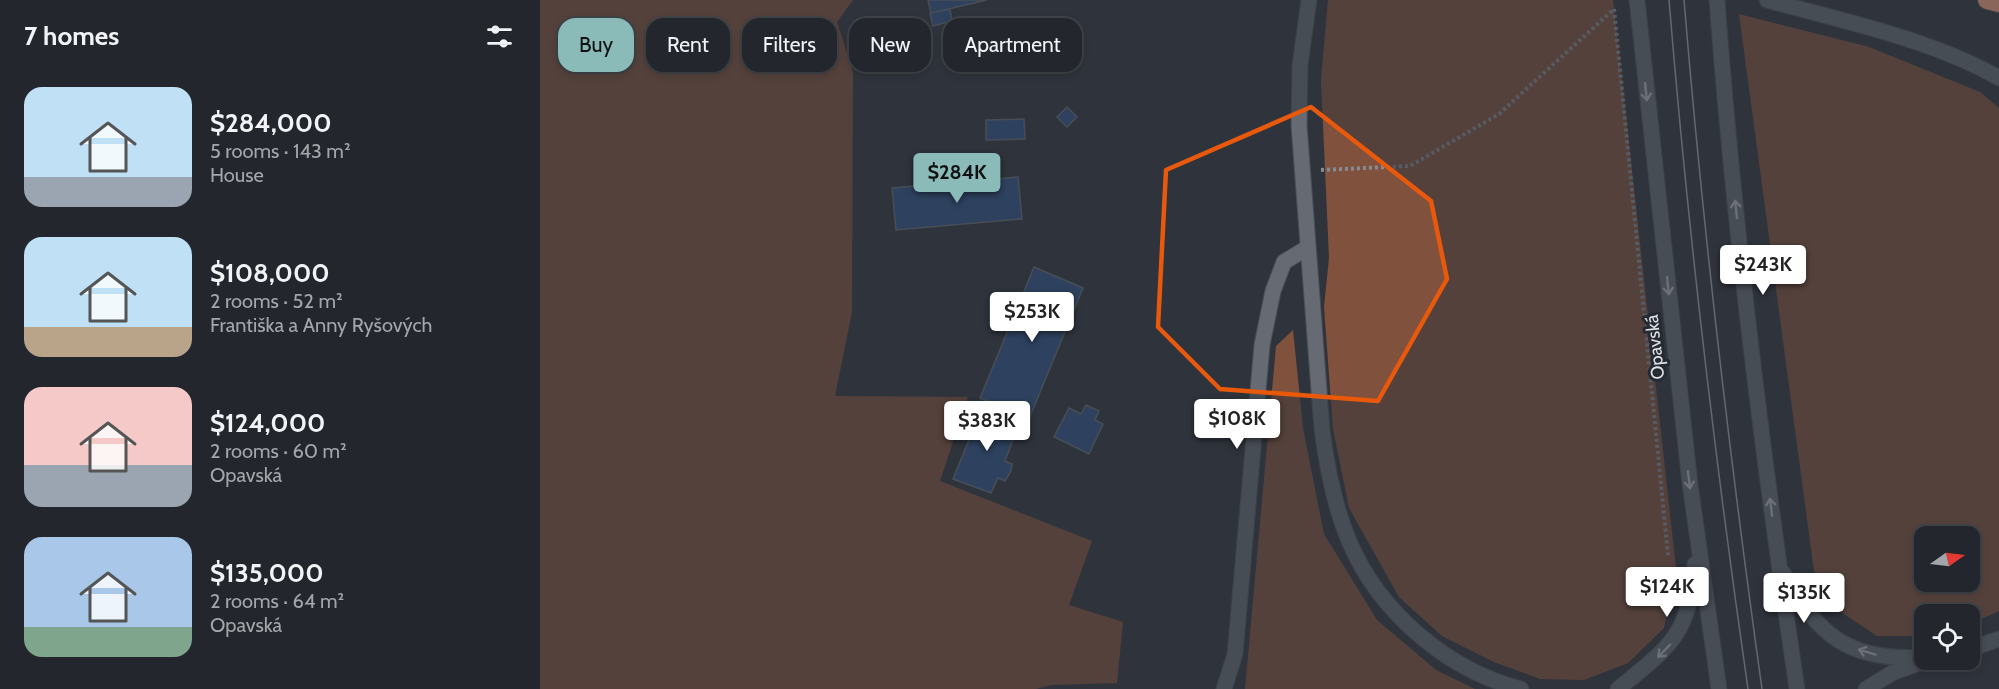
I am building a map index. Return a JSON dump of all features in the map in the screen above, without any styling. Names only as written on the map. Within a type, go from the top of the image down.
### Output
[{"type":"highway","points":[[1987,0],[1999,3]]},
{"type":"main road","points":[[1309,0],[1300,65],[1302,171],[1317,385],[1324,451],[1333,495],[1358,561],[1396,612],[1426,641],[1470,669],[1521,689]]},
{"type":"main road","name":"Opavská","points":[[1637,0],[1697,537],[1719,689]]},
{"type":"main road","points":[[1717,0],[1739,239],[1778,565],[1797,689]]},
{"type":"main road","points":[[1767,0],[1921,45],[1964,60],[1999,78]]},
{"type":"main road","points":[[1224,689],[1235,654],[1262,345],[1273,291],[1284,262],[1307,248]]},
{"type":"main road","points":[[1618,689],[1660,655],[1673,641],[1683,622],[1690,602],[1697,537]]},
{"type":"main road","points":[[1778,565],[1813,620],[1839,640],[1855,649],[1885,657],[1914,657]]},
{"type":"main road","points":[[1980,646],[1999,639]]},
{"type":"main road","points":[[1866,689],[1892,673],[1914,665]]},
{"type":"path","points":[[1302,171],[1410,166],[1498,114],[1614,9],[1668,555]]},
{"type":"highlighted area","points":[[1311,107],[1431,201],[1447,279],[1378,401],[1220,389],[1158,327],[1166,170]]},
{"type":"shaded area","points":[[540,0],[853,0],[837,22],[849,60],[849,72],[853,72],[852,312],[835,396],[968,397],[940,481],[1092,541],[1069,605],[1123,622],[1117,683],[1051,685],[1036,689],[540,689]]},
{"type":"shaded area","points":[[1328,0],[1613,0],[1676,568],[1664,628],[1628,663],[1584,680],[1540,679],[1494,662],[1442,636],[1399,597],[1349,508],[1333,429],[1324,307],[1329,258],[1321,80]]},
{"type":"shaded area","points":[[1739,14],[1869,47],[1980,92],[1999,108],[1999,611],[1980,620],[1980,604],[1914,604],[1914,636],[1877,636],[1841,612],[1814,571]]},
{"type":"shaded area","points":[[1293,330],[1303,428],[1324,534],[1377,620],[1436,670],[1475,689],[1245,689],[1276,346]]},
{"type":"building","points":[[928,0],[987,0],[931,13]]},
{"type":"building","points":[[950,9],[952,18],[943,18],[943,23],[933,26],[930,13]]},
{"type":"building","points":[[1067,107],[1077,117],[1067,127],[1057,117]]},
{"type":"building","points":[[1024,119],[1025,139],[986,140],[986,120]]},
{"type":"building","points":[[1018,177],[1022,219],[896,230],[892,188]]},
{"type":"building","points":[[1034,267],[1083,288],[1029,419],[980,398]]},
{"type":"building","points":[[1086,405],[1099,411],[1095,420],[1103,424],[1089,454],[1054,437],[1069,408],[1081,414]]},
{"type":"building","points":[[982,408],[1014,422],[1011,426],[1017,429],[1005,461],[1012,464],[1011,471],[1005,481],[998,478],[991,493],[953,479]]},
{"type":"tram line","points":[[1669,0],[1703,345],[1748,689]]},
{"type":"tram line","points":[[1684,0],[1718,345],[1762,689]]}]
